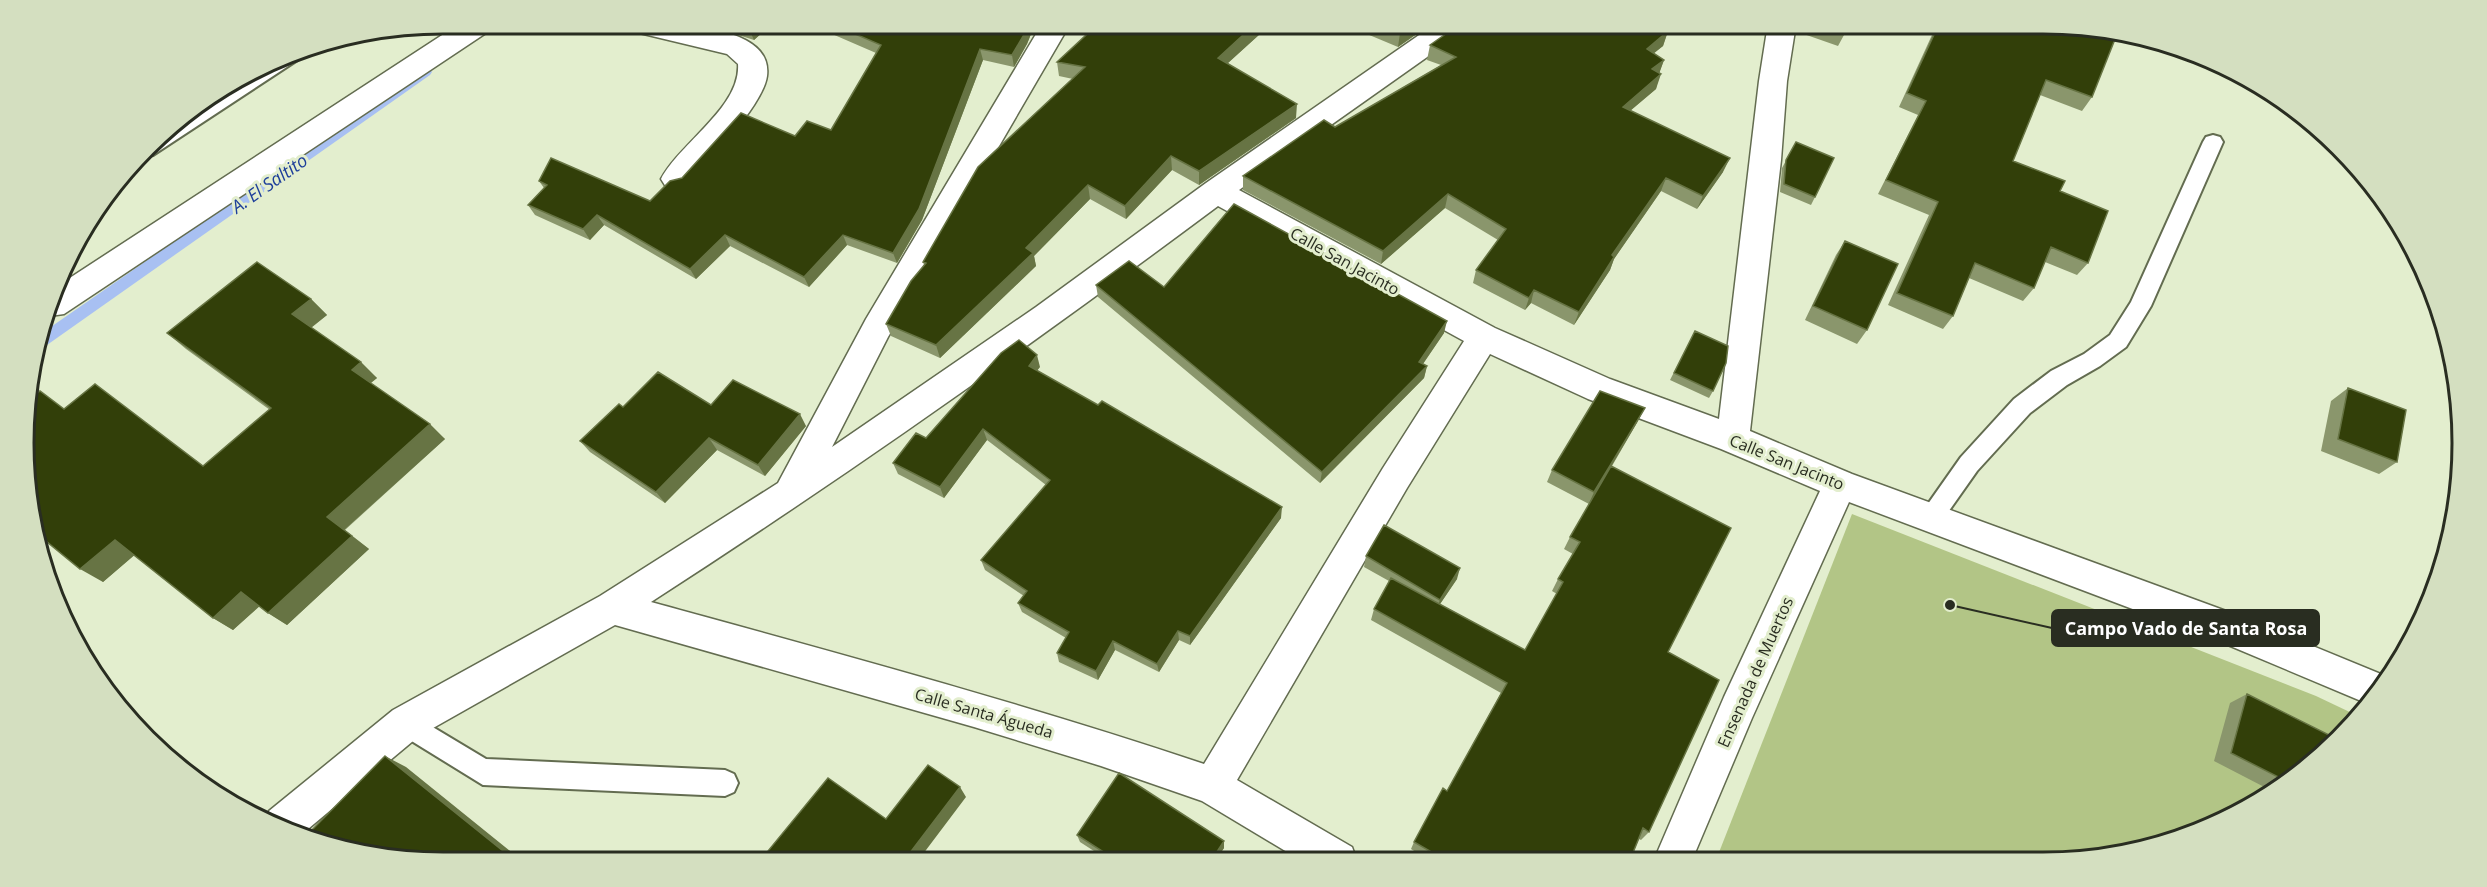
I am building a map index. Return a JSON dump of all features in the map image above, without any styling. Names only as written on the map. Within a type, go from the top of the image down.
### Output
[{"type":"street","points":[[61,300],[464,34]]},
{"type":"street","points":[[676,179],[743,100],[753,77],[752,60],[736,46],[684,34]]},
{"type":"street","points":[[790,494],[877,328],[1050,34]]},
{"type":"street","points":[[288,821],[406,723],[612,608],[790,494],[1047,316],[1216,191],[1440,34]]},
{"type":"street","points":[[1733,439],[1766,160],[1773,81],[1780,34]]},
{"type":"street","name":"Calle San Jacinto","points":[[1216,191],[1484,337],[1599,389],[1733,439],[1840,484],[2238,632],[2371,688]]},
{"type":"street","points":[[1212,786],[1395,478],[1484,337]]},
{"type":"street","name":"Ensenada de Muertos","points":[[1676,852],[1737,710],[1840,484]]},
{"type":"street","name":"Calle Santa Águeda","points":[[612,608],[985,713],[1212,786],[1323,852]]},
{"type":"lane","points":[[207,110],[236,91]]},
{"type":"lane","points":[[1931,518],[1969,464],[2022,406],[2059,378],[2092,360],[2118,341],[2140,306],[2213,142]]},
{"type":"lane","points":[[406,723],[483,772],[725,783]]},
{"type":"green space","points":[[1852,514],[2316,696],[2351,713],[2313,751],[2271,784],[2248,798],[2175,831],[2123,845],[2070,852],[1719,852]]},
{"type":"building","points":[[855,34],[1024,34],[1012,55],[980,49],[919,209],[893,253],[843,235],[804,277],[725,235],[690,269],[597,215],[583,229],[528,205],[547,185],[539,181],[551,158],[650,201],[670,181],[682,178],[741,113],[795,136],[807,121],[831,130],[881,45]]},
{"type":"building","points":[[1087,34],[1244,34],[1218,58],[1297,104],[1199,171],[1171,156],[1125,206],[1088,185],[1026,248],[1033,253],[936,345],[886,324],[911,281],[926,263],[923,262],[978,167],[1085,67],[1057,62]]},
{"type":"building","points":[[1446,34],[1664,34],[1647,49],[1664,60],[1652,69],[1661,74],[1623,107],[1730,158],[1703,196],[1666,178],[1612,255],[1614,257],[1579,312],[1534,290],[1529,298],[1476,270],[1506,229],[1448,194],[1383,251],[1243,176],[1324,120],[1335,127],[1456,57],[1430,45]]},
{"type":"building","points":[[1934,34],[2044,34],[2114,41],[2092,97],[2046,80],[2013,161],[2065,181],[2060,191],[2108,211],[2088,263],[2051,247],[2034,288],[1975,263],[1953,316],[1897,293],[1938,202],[1886,180],[1926,101],[1907,93]]},
{"type":"building","points":[[1796,142],[1834,158],[1815,197],[1784,184],[1786,160]]},
{"type":"building","points":[[1234,204],[1447,321],[1419,362],[1427,366],[1322,472],[1096,285],[1129,261],[1164,287]]},
{"type":"building","points":[[1845,241],[1898,264],[1867,330],[1813,306]]},
{"type":"building","points":[[257,262],[311,299],[292,314],[361,362],[352,370],[430,424],[327,517],[352,536],[268,613],[241,592],[213,618],[115,540],[80,569],[46,541],[35,470],[35,417],[38,393],[40,391],[64,409],[95,384],[203,466],[271,408],[167,333]]},
{"type":"building","points":[[1695,331],[1728,346],[1726,363],[1713,391],[1674,373]]},
{"type":"building","points":[[1019,340],[1037,355],[1029,366],[1098,405],[1102,401],[1282,507],[1190,636],[1178,631],[1157,664],[1113,641],[1096,671],[1057,653],[1069,632],[1018,603],[1027,591],[981,560],[1050,480],[983,429],[940,487],[893,463],[916,433],[926,438],[1001,353]]},
{"type":"building","points":[[658,372],[711,405],[733,380],[800,414],[758,465],[709,438],[656,492],[580,441],[619,404],[623,407]]},
{"type":"building","points":[[2348,388],[2406,410],[2397,462],[2338,439]]},
{"type":"building","points":[[1600,391],[1645,408],[1594,492],[1552,470]]},
{"type":"building","points":[[1611,466],[1731,528],[1668,652],[1719,680],[1649,832],[1643,828],[1633,852],[1431,852],[1414,842],[1443,788],[1447,791],[1507,683],[1374,609],[1391,578],[1525,650],[1563,582],[1558,579],[1580,542],[1570,537]]},
{"type":"building","points":[[1384,525],[1460,568],[1440,600],[1366,556]]},
{"type":"building","points":[[2247,694],[2330,736],[2279,778],[2231,753]]},
{"type":"building","points":[[385,756],[504,852],[417,852],[364,845],[311,831]]},
{"type":"building","points":[[928,765],[960,787],[911,852],[767,852],[828,778],[886,819]]},
{"type":"building","points":[[1119,773],[1224,841],[1217,852],[1103,852],[1077,835]]},
{"type":"waterway","name":"A. El Saltito","points":[[48,336],[426,72]]},
{"type":"place","name":"Campo Vado de Santa Rosa","points":[[1950,605]]}]
